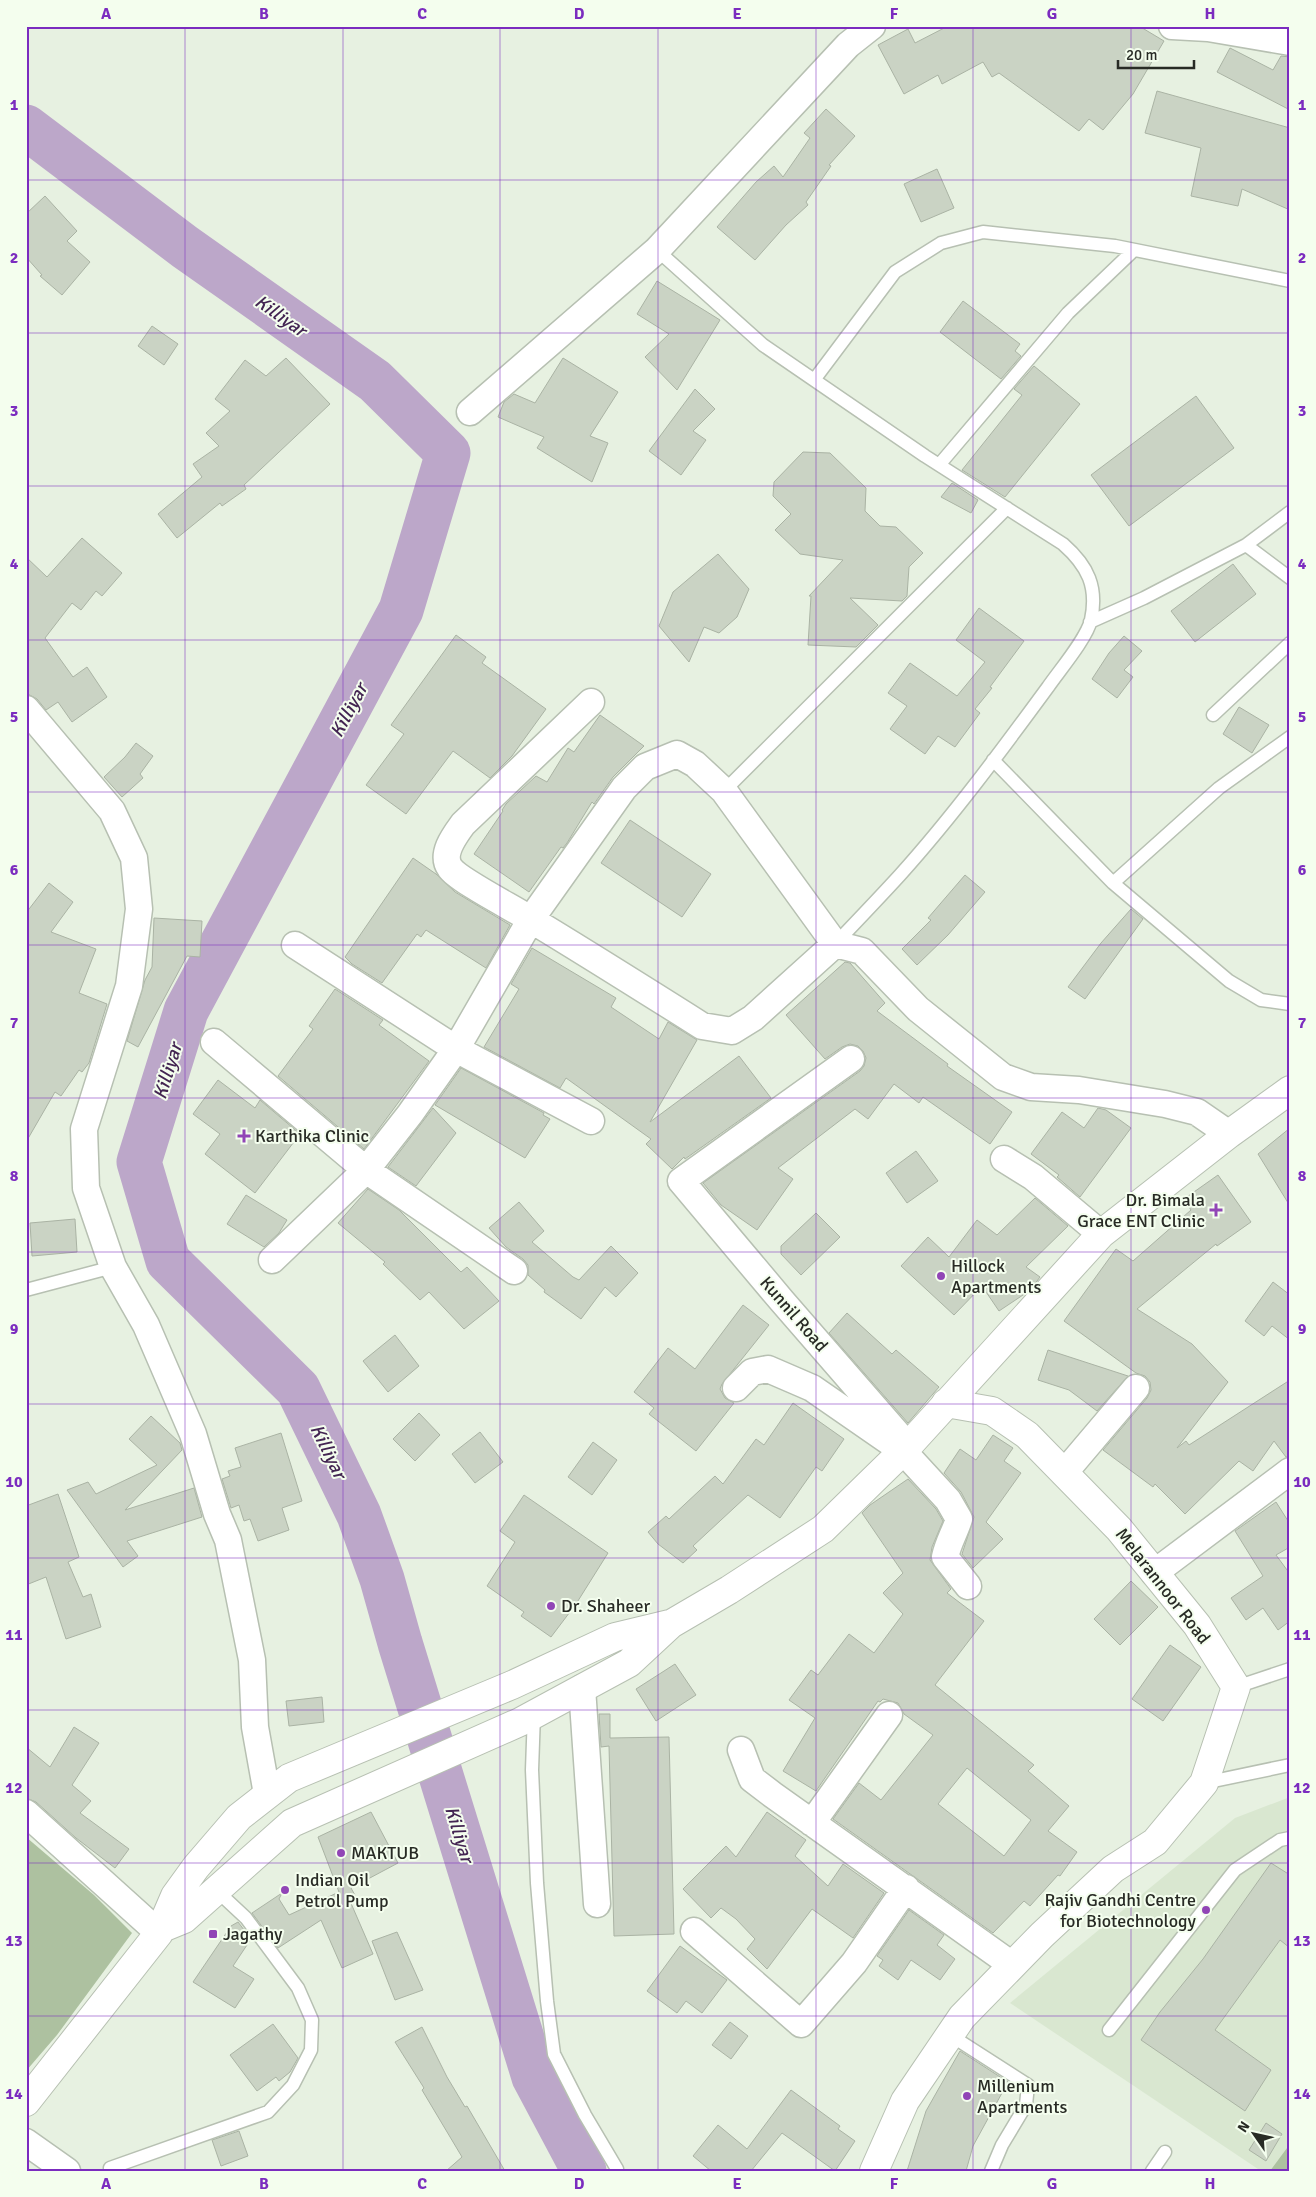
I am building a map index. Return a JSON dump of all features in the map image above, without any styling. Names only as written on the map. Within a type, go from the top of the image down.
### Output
[{"type":"main road","points":[[160,1930],[184,1919],[292,1823],[527,1718],[629,1663],[671,1624],[729,1590],[823,1529],[906,1449],[1101,1234],[1229,1134],[1290,1090]]},
{"type":"main road","name":"Melarannoor Road","points":[[946,1403],[992,1411],[1027,1435],[1119,1529],[1197,1625],[1236,1687]]},
{"type":"main road","points":[[26,2102],[160,1930],[175,1896],[196,1867],[239,1817],[267,1794],[290,1778],[512,1685],[615,1637],[671,1624]]},
{"type":"main road","points":[[874,2171],[905,2101],[962,2017],[1042,1935],[1113,1869],[1155,1842],[1204,1783],[1236,1687]]},
{"type":"street","points":[[470,412],[657,250],[848,45],[872,26]]},
{"type":"street","points":[[1172,26],[1208,28],[1290,42]]},
{"type":"street","points":[[591,702],[464,824],[453,838],[446,856],[450,868],[460,878],[531,919],[702,1026],[732,1031],[754,1018],[835,944]]},
{"type":"street","points":[[26,709],[112,811],[134,858],[139,909],[130,986],[84,1128],[86,1188],[113,1267],[146,1325],[193,1434],[217,1514],[228,1540],[252,1660],[254,1727],[267,1794]]},
{"type":"street","points":[[272,1260],[366,1170],[410,1114],[456,1049],[531,919],[624,788],[645,768],[677,754],[695,764],[724,791],[835,944],[862,951],[918,1009],[1003,1077],[1030,1087],[1080,1090],[1165,1104],[1197,1112],[1229,1134]]},
{"type":"street","points":[[295,945],[456,1049],[591,1121]]},
{"type":"street","points":[[214,1042],[366,1170],[514,1271]]},
{"type":"street","name":"Kunnil Road","points":[[851,1059],[681,1181],[906,1449]]},
{"type":"street","points":[[1004,1159],[1033,1177],[1101,1234]]},
{"type":"street","points":[[736,1388],[752,1372],[768,1369],[812,1388],[906,1449],[948,1500],[959,1519],[953,1536],[947,1544],[945,1557],[968,1586]]},
{"type":"street","points":[[1064,1474],[1136,1388]]},
{"type":"street","points":[[1154,1573],[1290,1471]]},
{"type":"street","points":[[582,1688],[597,1904]]},
{"type":"street","points":[[812,1823],[889,1715]]},
{"type":"street","points":[[741,1750],[752,1778],[1012,1966]]},
{"type":"street","points":[[26,1813],[160,1930]]},
{"type":"street","points":[[694,1931],[801,2024],[854,1963],[906,1888]]},
{"type":"street","points":[[26,2142],[67,2171]]},
{"type":"lane","points":[[814,380],[895,272],[941,243],[984,232],[1134,250],[1290,281]]},
{"type":"lane","points":[[657,250],[763,345],[939,464],[1063,544],[1079,558],[1091,579],[1094,601],[1090,622],[1073,652],[993,760],[901,874],[835,944]]},
{"type":"lane","points":[[939,464],[1068,312],[1134,250]]},
{"type":"lane","points":[[724,791],[1007,508]]},
{"type":"lane","points":[[1090,622],[1144,598],[1246,545],[1290,512]]},
{"type":"lane","points":[[1246,545],[1290,578]]},
{"type":"lane","points":[[1213,715],[1290,643]]},
{"type":"lane","points":[[1113,882],[1219,788],[1290,737]]},
{"type":"lane","points":[[993,760],[1113,882],[1229,981],[1261,1000],[1290,1004]]},
{"type":"lane","points":[[26,1290],[113,1267]]},
{"type":"lane","points":[[1236,1687],[1290,1669]]},
{"type":"lane","points":[[527,1718],[532,1770],[537,1883],[547,2001],[554,2054],[585,2115],[618,2169]]},
{"type":"lane","points":[[1204,1783],[1290,1765]]},
{"type":"lane","points":[[1109,2030],[1235,1870],[1280,1840],[1290,1838]]},
{"type":"lane","points":[[110,2168],[268,2112],[293,2085],[311,2050],[312,2020],[298,1988],[246,1918],[216,1890]]},
{"type":"lane","points":[[950,2035],[1028,2085],[1026,2105],[1002,2145],[991,2171]]},
{"type":"lane","points":[[1152,2171],[1165,2152]]},
{"type":"shaded area","name":"Rajiv Gandhi Centre for Biotechnology","points":[[1290,1797],[1290,2171],[1261,2171],[1010,2003],[1235,1818]]},
{"type":"shaded area","points":[[26,1837],[94,1895],[132,1933],[57,2035],[26,2071]]},
{"type":"shaded area","points":[[1290,2144],[1290,2171],[1270,2171]]},
{"type":"building","points":[[948,26],[1139,26],[1164,41],[1133,94],[1103,130],[1089,119],[1079,131],[999,73],[992,77],[983,62],[942,84],[938,75],[904,94],[878,45],[908,29],[915,43]]},
{"type":"building","points":[[1230,48],[1273,70],[1281,56],[1290,57],[1290,110],[1217,72]]},
{"type":"building","points":[[1157,91],[1290,128],[1290,210],[1242,189],[1238,206],[1191,196],[1201,148],[1145,133]]},
{"type":"building","points":[[826,109],[855,136],[829,165],[831,166],[806,202],[808,205],[786,225],[755,260],[717,227],[756,182],[774,166],[783,177],[810,138],[804,133]]},
{"type":"building","points":[[937,169],[954,208],[921,222],[904,184]]},
{"type":"building","points":[[45,196],[77,231],[67,241],[90,262],[62,295],[40,276],[42,275],[26,257],[26,214]]},
{"type":"building","points":[[657,281],[720,320],[677,390],[645,357],[669,334],[637,314]]},
{"type":"building","points":[[963,301],[1020,344],[1015,351],[1021,356],[1001,379],[940,332]]},
{"type":"building","points":[[152,326],[178,344],[164,365],[138,346]]},
{"type":"building","points":[[286,358],[330,404],[244,485],[246,489],[222,506],[220,503],[177,538],[158,514],[202,477],[193,464],[219,446],[206,433],[230,411],[215,399],[245,360],[266,376]]},
{"type":"building","points":[[563,358],[618,392],[590,436],[608,443],[592,482],[537,448],[544,437],[498,417],[504,402],[514,394],[535,403]]},
{"type":"building","points":[[1034,366],[1080,404],[1005,497],[962,470],[1022,395],[1014,389]]},
{"type":"building","points":[[695,389],[715,409],[693,431],[706,440],[681,475],[649,451]]},
{"type":"building","points":[[1196,396],[1234,448],[1129,526],[1091,475]]},
{"type":"building","points":[[803,452],[830,453],[866,488],[865,511],[880,526],[896,527],[923,553],[909,567],[907,596],[902,601],[850,598],[878,625],[856,647],[808,645],[811,596],[809,596],[843,560],[800,554],[775,530],[791,514],[773,496],[774,482]]},
{"type":"building","points":[[952,483],[978,500],[971,513],[941,497]]},
{"type":"building","points":[[82,538],[122,573],[102,596],[96,591],[81,610],[72,603],[45,638],[73,677],[87,667],[107,697],[72,722],[58,702],[46,710],[37,699],[26,693],[26,557],[47,577]]},
{"type":"building","points":[[718,554],[749,589],[737,617],[719,633],[704,627],[689,662],[659,626],[673,592]]},
{"type":"building","points":[[1233,564],[1256,594],[1195,642],[1171,611]]},
{"type":"building","points":[[979,608],[1024,641],[990,687],[992,688],[975,709],[980,713],[955,747],[938,736],[925,754],[890,729],[907,706],[888,693],[910,663],[957,696],[985,662],[956,640]]},
{"type":"building","points":[[456,635],[486,657],[482,663],[546,709],[512,756],[490,778],[453,751],[406,814],[366,785],[404,734],[391,725]]},
{"type":"building","points":[[1124,636],[1142,651],[1124,670],[1133,677],[1117,698],[1092,679],[1109,653]]},
{"type":"building","points":[[1239,707],[1269,725],[1252,753],[1223,734]]},
{"type":"building","points":[[600,715],[644,746],[613,777],[594,804],[592,802],[567,843],[563,848],[561,847],[529,892],[474,854],[506,804],[536,776],[547,782],[568,748],[574,752]]},
{"type":"building","points":[[136,743],[153,756],[140,774],[143,778],[122,797],[104,777],[125,757]]},
{"type":"building","points":[[630,820],[711,874],[682,917],[601,863]]},
{"type":"building","points":[[413,858],[436,874],[455,892],[510,925],[486,968],[426,930],[421,937],[417,934],[382,983],[352,964],[345,957]]},
{"type":"building","points":[[965,875],[985,892],[948,935],[917,965],[902,949],[931,920],[928,918]]},
{"type":"building","points":[[49,883],[73,902],[51,932],[96,949],[79,993],[107,1004],[89,1063],[82,1072],[79,1070],[61,1096],[55,1092],[26,1142],[26,913]]},
{"type":"building","points":[[1131,909],[1143,919],[1085,999],[1068,987],[1101,943]]},
{"type":"building","points":[[154,918],[202,921],[200,957],[187,956],[138,1047],[127,1041],[145,980],[152,967]]},
{"type":"building","points":[[532,948],[616,998],[611,1007],[659,1039],[668,1022],[697,1040],[650,1122],[739,1056],[771,1098],[685,1159],[684,1157],[672,1169],[646,1144],[651,1139],[566,1078],[560,1088],[484,1047],[519,989],[511,984]]},
{"type":"building","points":[[845,962],[850,963],[885,1003],[877,1011],[948,1064],[947,1066],[1012,1112],[990,1144],[923,1097],[919,1103],[894,1084],[868,1119],[855,1109],[778,1168],[793,1179],[757,1230],[721,1205],[703,1183],[860,1071],[864,1066],[866,1058],[863,1051],[858,1046],[850,1044],[842,1047],[825,1059],[786,1015]]},
{"type":"building","points":[[335,989],[383,1020],[379,1025],[429,1061],[364,1149],[278,1076],[313,1029],[309,1026]]},
{"type":"building","points":[[461,1068],[544,1113],[543,1115],[550,1119],[525,1158],[435,1105]]},
{"type":"building","points":[[218,1080],[255,1108],[260,1100],[300,1134],[255,1193],[205,1154],[220,1134],[193,1114]]},
{"type":"building","points":[[433,1108],[456,1133],[416,1186],[388,1167]]},
{"type":"building","points":[[1098,1108],[1106,1110],[1131,1128],[1080,1197],[1057,1177],[1059,1175],[1031,1154],[1062,1112],[1084,1128]]},
{"type":"building","points":[[1290,1128],[1290,1206],[1258,1154]]},
{"type":"building","points":[[916,1151],[938,1181],[907,1203],[886,1173]]},
{"type":"building","points":[[1218,1175],[1251,1222],[1217,1246],[1216,1244],[1137,1309],[1192,1344],[1228,1382],[1177,1448],[1186,1441],[1189,1445],[1290,1380],[1290,1456],[1286,1457],[1274,1441],[1253,1471],[1239,1461],[1185,1514],[1155,1484],[1153,1487],[1103,1450],[1147,1398],[1151,1390],[1150,1382],[1145,1376],[1136,1373],[1064,1321],[1116,1249],[1133,1261],[1191,1210],[1184,1199]]},
{"type":"building","points":[[368,1189],[399,1210],[461,1272],[467,1267],[499,1301],[464,1329],[429,1292],[420,1300],[383,1264],[385,1262],[338,1223]]},
{"type":"building","points":[[246,1195],[287,1220],[279,1233],[264,1247],[227,1224]]},
{"type":"building","points":[[1035,1198],[1068,1226],[1026,1267],[1040,1277],[1037,1281],[1026,1293],[999,1311],[982,1286],[954,1315],[901,1266],[928,1237],[949,1257],[977,1220],[997,1235]]},
{"type":"building","points":[[519,1202],[544,1231],[532,1242],[573,1277],[579,1280],[611,1246],[638,1273],[616,1297],[605,1287],[581,1319],[544,1292],[545,1290],[528,1275],[528,1265],[523,1259],[506,1247],[489,1228]]},
{"type":"building","points":[[816,1213],[840,1237],[801,1275],[781,1254],[781,1246]]},
{"type":"building","points":[[75,1219],[77,1252],[32,1256],[30,1223]]},
{"type":"building","points":[[1273,1282],[1290,1295],[1290,1340],[1272,1326],[1264,1336],[1245,1321]]},
{"type":"building","points":[[743,1305],[769,1325],[722,1384],[720,1389],[725,1398],[734,1403],[696,1451],[649,1414],[654,1408],[634,1392],[668,1348],[695,1369]]},
{"type":"building","points":[[847,1313],[892,1354],[896,1350],[939,1387],[908,1423],[829,1333]]},
{"type":"building","points":[[395,1335],[419,1366],[388,1392],[363,1361]]},
{"type":"building","points":[[1048,1350],[1128,1376],[1097,1411],[1069,1390],[1038,1380]]},
{"type":"building","points":[[793,1403],[844,1439],[822,1471],[816,1467],[780,1518],[748,1495],[693,1546],[697,1550],[683,1563],[658,1544],[648,1532],[666,1516],[669,1519],[715,1476],[723,1484],[756,1439],[764,1445]]},
{"type":"building","points":[[419,1413],[440,1435],[415,1461],[393,1439]]},
{"type":"building","points":[[151,1416],[180,1443],[182,1450],[125,1510],[194,1488],[202,1517],[127,1541],[138,1556],[123,1567],[67,1490],[88,1482],[96,1494],[157,1465],[129,1439]]},
{"type":"building","points":[[480,1432],[503,1462],[475,1483],[452,1454]]},
{"type":"building","points":[[281,1433],[302,1501],[282,1508],[289,1530],[258,1541],[250,1519],[244,1521],[239,1505],[231,1508],[222,1479],[230,1476],[228,1471],[241,1467],[235,1448]]},
{"type":"building","points":[[993,1435],[1013,1448],[1004,1461],[1021,1473],[986,1522],[1003,1539],[973,1568],[962,1554],[974,1517],[961,1492],[944,1473],[960,1449],[976,1460]]},
{"type":"building","points":[[593,1442],[617,1460],[592,1495],[568,1477]]},
{"type":"building","points":[[908,1479],[936,1509],[943,1521],[932,1547],[930,1560],[951,1589],[947,1593],[984,1621],[935,1685],[1034,1765],[1028,1771],[1069,1806],[1048,1831],[1077,1852],[1060,1876],[1058,1875],[1030,1906],[1024,1901],[993,1933],[833,1819],[859,1783],[881,1800],[933,1735],[904,1714],[898,1703],[883,1699],[880,1702],[878,1701],[816,1791],[783,1771],[815,1718],[789,1700],[811,1670],[818,1675],[849,1634],[874,1653],[903,1614],[883,1593],[903,1573],[862,1513],[870,1505]],"holes":[[[967,1768],[1031,1820],[1004,1856],[938,1804]]]},
{"type":"building","points":[[58,1494],[79,1557],[68,1562],[83,1597],[91,1594],[101,1627],[66,1639],[46,1577],[26,1585],[26,1506]]},
{"type":"building","points":[[524,1495],[608,1553],[576,1604],[551,1637],[521,1616],[524,1612],[487,1586],[515,1542],[500,1531]]},
{"type":"building","points":[[1276,1502],[1290,1524],[1290,1547],[1276,1555],[1290,1574],[1290,1621],[1278,1630],[1263,1608],[1246,1620],[1231,1598],[1263,1576],[1235,1531]]},
{"type":"building","points":[[1131,1581],[1158,1607],[1120,1645],[1094,1619]]},
{"type":"building","points":[[1170,1645],[1201,1667],[1163,1721],[1132,1699]]},
{"type":"building","points":[[675,1664],[696,1695],[656,1721],[636,1689]]},
{"type":"building","points":[[322,1697],[324,1722],[289,1726],[286,1701]]},
{"type":"building","points":[[599,1714],[610,1714],[610,1738],[669,1737],[674,1934],[614,1936],[609,1746],[601,1747]]},
{"type":"building","points":[[74,1727],[99,1743],[72,1785],[91,1801],[80,1813],[129,1849],[115,1868],[76,1838],[36,1802],[26,1798],[26,1747],[50,1767]]},
{"type":"building","points":[[371,1812],[398,1863],[351,1888],[356,1897],[350,1901],[373,1954],[342,1968],[321,1920],[278,1948],[252,1913],[282,1893],[279,1899],[289,1915],[339,1892],[318,1837]]},
{"type":"building","points":[[767,1812],[806,1840],[795,1856],[828,1886],[843,1864],[884,1893],[853,1938],[812,1909],[767,1969],[747,1949],[755,1939],[736,1919],[721,1908],[711,1918],[683,1889],[726,1846],[736,1857]]},
{"type":"building","name":"Rajiv Gandhi Centre for Biotechnology","points":[[1271,1863],[1290,1875],[1290,1948],[1280,1940],[1215,2030],[1271,2070],[1245,2111],[1141,2040],[1160,2012],[1203,1959]]},
{"type":"building","points":[[909,1910],[944,1935],[937,1945],[955,1959],[940,1980],[911,1960],[898,1980],[879,1966],[883,1960],[877,1956]]},
{"type":"building","points":[[238,1922],[251,1939],[233,1966],[254,1979],[235,2008],[193,1982],[231,1926]]},
{"type":"building","points":[[397,1932],[423,1990],[395,2000],[372,1941]]},
{"type":"building","points":[[680,1946],[727,1980],[702,2013],[686,2001],[677,2013],[647,1991]]},
{"type":"building","points":[[730,2022],[748,2036],[731,2059],[712,2045]]},
{"type":"building","points":[[273,2024],[298,2058],[290,2072],[279,2081],[276,2077],[257,2091],[230,2055]]},
{"type":"building","points":[[422,2027],[447,2077],[465,2107],[467,2106],[505,2171],[446,2171],[462,2157],[422,2090],[424,2088],[395,2042]]},
{"type":"building","name":"Millenium Apartments","points":[[960,2051],[1008,2082],[973,2146],[966,2171],[907,2171],[926,2111]]},
{"type":"building","points":[[791,2090],[840,2126],[838,2129],[855,2141],[835,2171],[782,2133],[751,2171],[711,2171],[693,2156],[718,2125],[747,2149]]},
{"type":"building","points":[[1266,2123],[1282,2134],[1266,2161],[1249,2150]]},
{"type":"building","points":[[239,2131],[248,2156],[221,2166],[212,2140]]},
{"type":"waterway","name":"Killiyar","points":[[26,127],[185,247],[375,381],[448,453],[401,610],[186,1011],[139,1162],[168,1261],[298,1389],[359,1515],[382,1579],[534,2077],[584,2171]]},
{"type":"place","name":"Karthika Clinic","points":[[244,1136]]},
{"type":"place","name":"Dr. Bimala Grace ENT Clinic","points":[[1216,1210]]},
{"type":"place","name":"Hillock Apartments","points":[[941,1276]]},
{"type":"place","name":"Dr. Shaheer","points":[[551,1606]]},
{"type":"place","name":"MAKTUB","points":[[341,1853]]},
{"type":"place","name":"Indian Oil Petrol Pump","points":[[285,1890]]},
{"type":"place","name":"Rajiv Gandhi Centre for Biotechnology","points":[[1206,1910]]},
{"type":"place","name":"Jagathy","points":[[213,1934]]},
{"type":"place","name":"Millenium Apartments","points":[[967,2096]]}]
